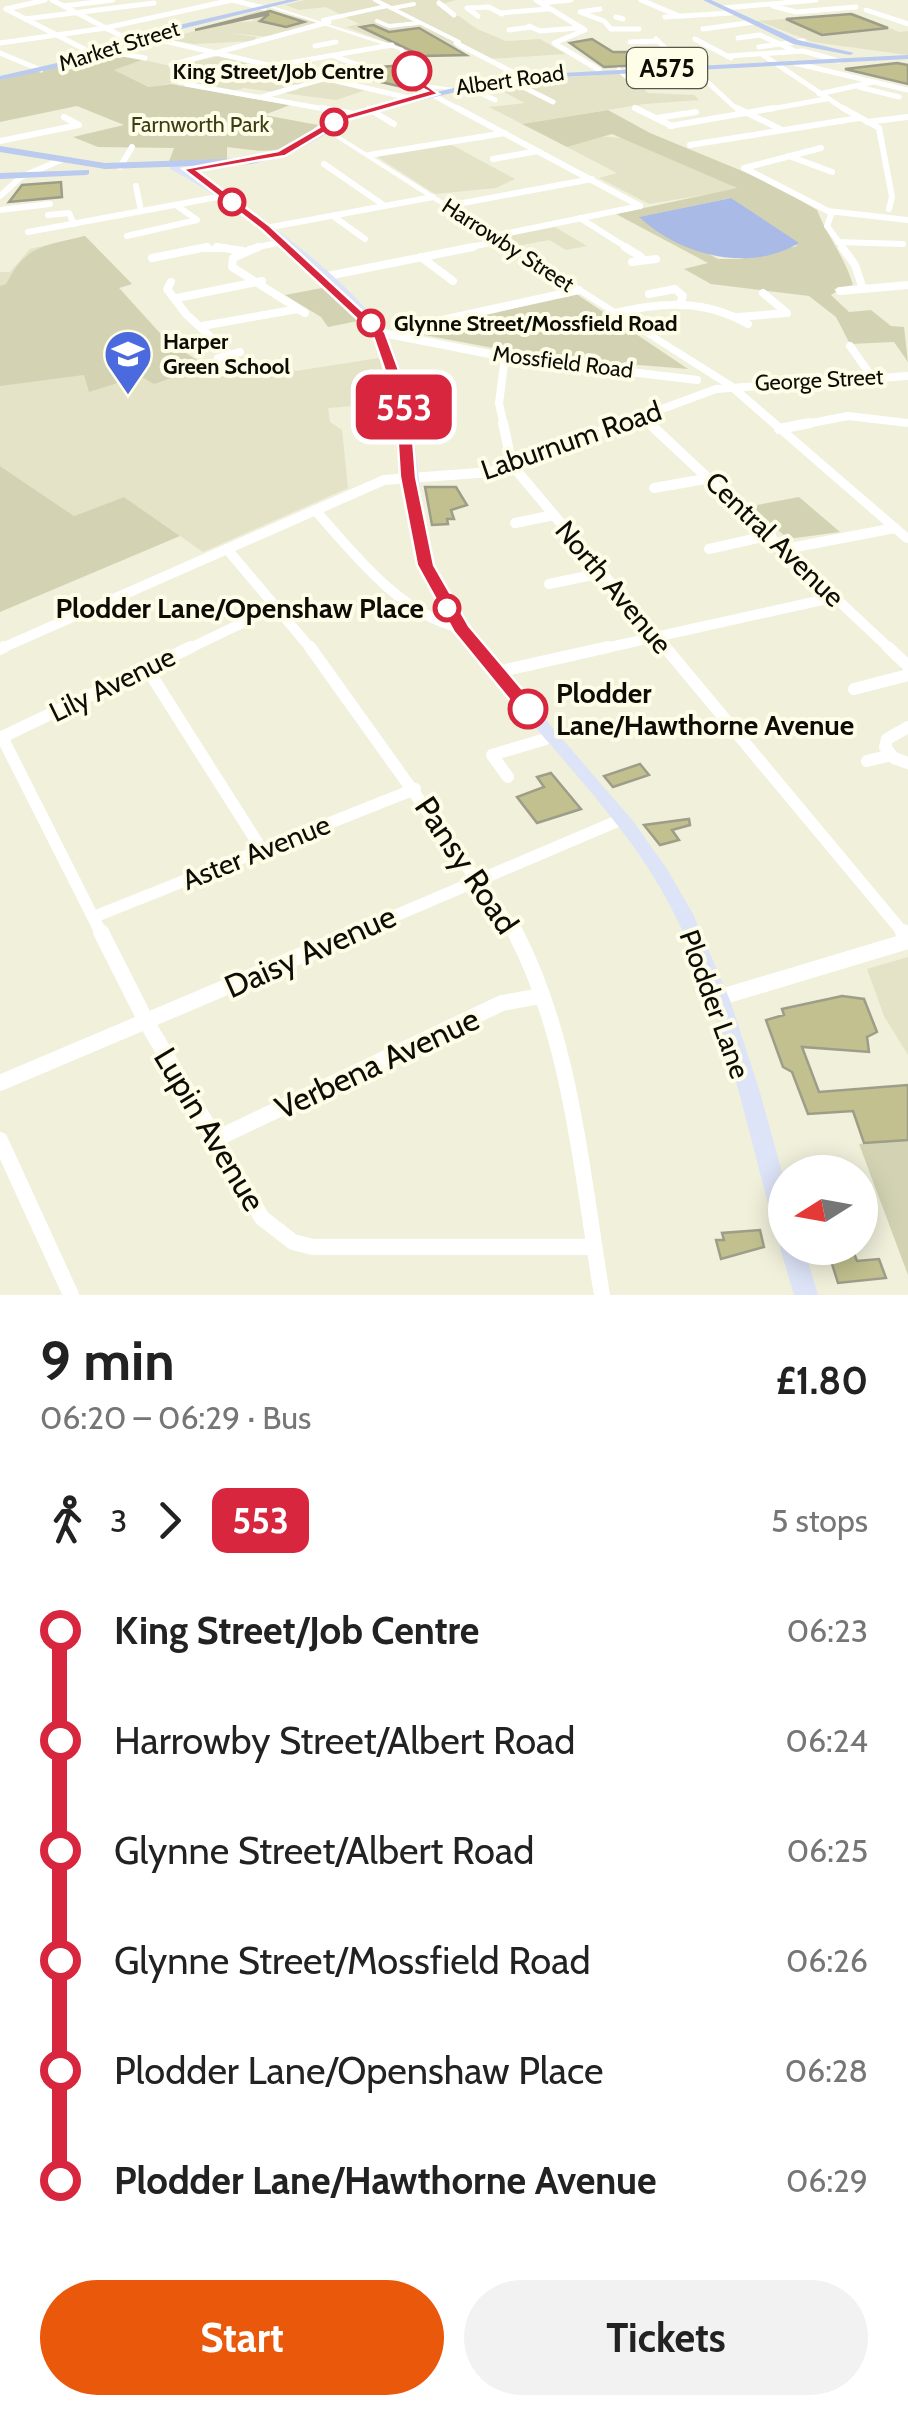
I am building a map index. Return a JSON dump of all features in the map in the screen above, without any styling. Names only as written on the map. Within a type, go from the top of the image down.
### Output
[{"type":"main road","name":"Market Street","points":[[0,78],[41,70],[143,36],[296,0]]},
{"type":"main road","points":[[706,0],[796,43],[877,59]]},
{"type":"main road","points":[[796,43],[821,42],[843,57],[907,60]]},
{"type":"main road","points":[[843,57],[907,60]]},
{"type":"main road","name":"Albert Road","points":[[190,170],[267,158],[300,146],[321,130],[354,114],[506,73],[520,76],[794,63],[843,57],[877,59]]},
{"type":"main road","name":"A575","points":[[0,145],[104,166],[190,170]]},
{"type":"main road","name":"A575","points":[[121,166],[147,168]]},
{"type":"main road","name":"A575","points":[[0,176],[173,167],[190,170]]},
{"type":"main road","points":[[190,170],[266,228],[378,332]]},
{"type":"main road","name":"Plodder Lane","points":[[378,332],[402,400],[408,477],[426,565],[460,628],[660,873],[718,998],[768,1166]]},
{"type":"main road","points":[[797,1265],[806,1295]]},
{"type":"street","points":[[5,8],[48,0],[129,40]]},
{"type":"street","points":[[63,6],[112,0]]},
{"type":"street","points":[[188,0],[201,7]]},
{"type":"street","points":[[0,48],[232,0],[290,10],[392,45],[406,53],[428,91],[640,206],[421,258],[322,277]]},
{"type":"street","points":[[374,0],[418,23]]},
{"type":"street","points":[[453,0],[439,3],[454,15]]},
{"type":"street","points":[[538,2],[571,0]]},
{"type":"street","points":[[642,0],[681,17]]},
{"type":"street","points":[[737,0],[750,6]]},
{"type":"street","points":[[724,8],[816,0]]},
{"type":"street","points":[[835,0],[908,24]]},
{"type":"street","points":[[25,19],[151,1],[172,13]]},
{"type":"street","points":[[538,2],[562,20],[582,28]]},
{"type":"street","points":[[171,65],[225,53],[326,21],[414,4]]},
{"type":"street","points":[[769,4],[785,11],[861,9]]},
{"type":"street","points":[[269,5],[290,10]]},
{"type":"street","points":[[478,16],[467,8],[489,7],[501,13],[548,10]]},
{"type":"street","points":[[5,8],[54,36],[96,51],[145,58]]},
{"type":"street","points":[[116,8],[130,15]]},
{"type":"street","points":[[584,17],[582,10],[602,9]]},
{"type":"street","points":[[666,18],[735,13]]},
{"type":"street","points":[[562,20],[619,19]]},
{"type":"street","points":[[380,21],[391,26],[428,23],[553,102]]},
{"type":"street","points":[[604,21],[613,29],[640,28]]},
{"type":"street","points":[[544,22],[558,30]]},
{"type":"street","points":[[703,29],[754,22]]},
{"type":"street","points":[[518,35],[506,28],[582,28]]},
{"type":"street","points":[[582,28],[583,34],[554,42],[599,70]]},
{"type":"street","points":[[738,38],[760,35],[777,43],[796,43]]},
{"type":"street","points":[[143,36],[278,65],[405,101]]},
{"type":"street","points":[[696,39],[742,65]]},
{"type":"street","points":[[336,42],[314,46],[359,65]]},
{"type":"street","points":[[629,42],[659,42],[744,114],[780,129]]},
{"type":"street","points":[[644,48],[659,42]]},
{"type":"street","points":[[728,56],[763,54],[796,43]]},
{"type":"street","points":[[759,46],[796,43],[843,57]]},
{"type":"street","points":[[354,114],[180,82],[392,45]]},
{"type":"street","points":[[0,48],[41,70]]},
{"type":"street","points":[[718,50],[732,49]]},
{"type":"street","points":[[763,54],[880,131],[892,198],[889,209]]},
{"type":"street","points":[[794,63],[908,90]]},
{"type":"street","points":[[619,70],[638,86],[681,87]]},
{"type":"street","points":[[506,73],[540,74]]},
{"type":"street","points":[[260,98],[329,78]]},
{"type":"street","points":[[819,94],[874,82]]},
{"type":"street","points":[[464,85],[491,100],[504,98]]},
{"type":"street","points":[[859,87],[899,97]]},
{"type":"street","points":[[428,91],[451,88]]},
{"type":"street","points":[[671,126],[826,99]]},
{"type":"street","points":[[635,108],[704,142]]},
{"type":"street","points":[[369,109],[394,124]]},
{"type":"street","points":[[657,118],[696,112]]},
{"type":"street","points":[[62,117],[91,125]]},
{"type":"street","points":[[690,145],[780,129],[908,117]]},
{"type":"street","points":[[0,145],[79,124]]},
{"type":"street","name":"Harrowby Street","points":[[321,130],[369,155],[730,386],[908,539]]},
{"type":"street","points":[[369,155],[505,133]]},
{"type":"street","points":[[121,166],[132,147]]},
{"type":"street","points":[[818,150],[744,168],[832,212],[908,220]]},
{"type":"street","points":[[492,159],[538,151]]},
{"type":"street","points":[[789,156],[832,172]]},
{"type":"street","points":[[0,196],[21,177],[62,160]]},
{"type":"street","points":[[324,164],[385,206]]},
{"type":"street","points":[[447,206],[592,179]]},
{"type":"street","points":[[136,186],[141,211]]},
{"type":"street","points":[[28,232],[223,196]]},
{"type":"street","points":[[266,228],[433,197]]},
{"type":"street","points":[[0,210],[50,204]]},
{"type":"street","points":[[125,236],[196,221],[176,205]]},
{"type":"street","points":[[832,212],[826,223],[854,264],[863,289]]},
{"type":"street","points":[[48,215],[69,214],[68,220],[74,224]]},
{"type":"street","points":[[333,216],[365,237]]},
{"type":"street","points":[[580,218],[620,240],[636,260],[656,259]]},
{"type":"street","points":[[150,259],[211,246],[243,250],[282,242]]},
{"type":"street","points":[[838,242],[897,245]]},
{"type":"street","points":[[202,326],[302,310],[232,266],[233,258],[243,250]]},
{"type":"street","points":[[421,258],[453,280]]},
{"type":"street","points":[[840,291],[908,285],[904,280]]},
{"type":"street","points":[[177,298],[262,282]]},
{"type":"street","points":[[165,285],[186,314],[235,353],[218,358]]},
{"type":"street","points":[[657,295],[675,289],[683,296],[681,301]]},
{"type":"street","points":[[405,334],[433,322],[579,290]]},
{"type":"street","points":[[738,317],[787,314],[761,296]]},
{"type":"street","points":[[615,313],[681,301],[707,304],[748,324]]},
{"type":"street","name":"Mossfield Road","points":[[378,332],[405,334],[505,357],[693,378]]},
{"type":"street","points":[[838,350],[852,348],[872,377]]},
{"type":"street","points":[[505,357],[499,403],[512,465]]},
{"type":"street","name":"George Street","points":[[730,386],[908,376]]},
{"type":"street","name":"Laburnum Road","points":[[0,649],[379,482],[408,477],[467,476],[512,465],[730,386]]},
{"type":"street","points":[[780,429],[848,416],[908,423]]},
{"type":"street","name":"Central Avenue","points":[[639,417],[660,430],[712,478],[908,666]]},
{"type":"street","name":"North Avenue","points":[[512,465],[908,940]]},
{"type":"street","points":[[654,488],[712,478]]},
{"type":"street","points":[[315,510],[369,570],[437,624],[460,628]]},
{"type":"street","points":[[516,523],[554,515]]},
{"type":"street","points":[[786,549],[895,528]]},
{"type":"street","points":[[709,548],[771,536]]},
{"type":"street","name":"Pansy Road","points":[[227,550],[278,606],[508,919],[540,996],[602,1295]]},
{"type":"street","points":[[549,584],[602,573]]},
{"type":"street","points":[[497,672],[836,597]]},
{"type":"street","name":"Lily Avenue","points":[[1,738],[278,606]]},
{"type":"street","points":[[146,667],[262,850]]},
{"type":"street","points":[[854,690],[908,675]]},
{"type":"street","points":[[908,727],[885,740],[891,754],[908,764]]},
{"type":"street","points":[[508,778],[492,755],[552,737]]},
{"type":"street","name":"Lupin Avenue","points":[[1,738],[96,916],[147,1023],[262,1218],[292,1242],[313,1247],[594,1247]]},
{"type":"street","points":[[867,762],[891,754]]},
{"type":"street","name":"Aster Avenue","points":[[96,916],[415,789]]},
{"type":"street","name":"Daisy Avenue","points":[[0,1082],[147,1023],[477,877],[620,820]]},
{"type":"street","points":[[718,998],[908,940]]},
{"type":"street","name":"Verbena Avenue","points":[[216,1139],[502,1003],[540,996]]},
{"type":"street","points":[[0,1140],[72,1295]]},
{"type":"shaded area","points":[[305,0],[456,0],[442,4],[477,29],[506,41],[540,39],[566,54],[489,59],[465,46],[411,52],[346,27],[359,24],[326,7],[299,10],[285,5]]},
{"type":"shaded area","points":[[261,10],[322,22],[272,37],[227,33],[257,37],[253,41],[194,44],[165,39],[221,24],[257,21],[242,16]]},
{"type":"shaded area","points":[[854,13],[899,32],[908,31],[908,55],[813,42],[758,21]]},
{"type":"shaded area","points":[[225,55],[271,65],[150,87],[113,70],[143,60],[171,66]]},
{"type":"shaded area","points":[[284,68],[369,89],[336,100],[244,88],[228,92],[186,83],[234,74],[248,77]]},
{"type":"shaded area","points":[[665,70],[676,77],[633,79],[648,93],[694,95],[699,100],[644,104],[522,124],[489,107],[525,103],[486,83]]},
{"type":"shaded area","points":[[597,136],[632,139],[739,189],[649,204],[599,178],[617,173],[567,147]]},
{"type":"shaded area","points":[[450,144],[515,179],[496,188],[435,194],[376,156]]},
{"type":"shaded area","points":[[555,227],[587,246],[566,250],[549,240],[517,246],[503,237]]},
{"type":"shaded area","name":"Harper Green School","points":[[85,236],[132,284],[119,288],[162,337],[226,378],[288,366],[296,371],[379,358],[392,403],[328,408],[330,422],[342,430],[348,488],[203,552],[124,497],[74,516],[0,466],[0,272],[10,272],[30,249]]},
{"type":"shaded area","points":[[908,957],[908,1055],[884,1016],[867,969]]},
{"type":"green space","name":"Farnworth Park","points":[[105,52],[145,59],[114,70],[149,87],[171,84],[290,105],[264,115],[318,125],[296,143],[276,150],[227,147],[227,161],[168,164],[174,148],[98,147],[73,137],[124,125],[77,106],[0,122],[0,80]]},
{"type":"green space","points":[[608,110],[650,133],[769,182],[817,210],[853,285],[834,289],[836,292],[831,295],[849,312],[871,310],[891,326],[904,327],[908,362],[894,342],[850,344],[836,317],[809,296],[711,284],[684,269],[708,263],[616,214],[737,188],[612,134],[567,147],[522,124]],"holes":[[[731,198],[797,246],[740,259],[718,259],[640,217]]]},
{"type":"green space","points":[[85,236],[132,284],[119,288],[168,342],[206,366],[154,384],[140,376],[89,392],[84,375],[0,386],[0,286],[36,250]]},
{"type":"green space","points":[[322,288],[358,321],[328,327],[321,317],[285,295]]},
{"type":"green space","points":[[575,293],[688,369],[541,357],[414,333]]},
{"type":"green space","points":[[0,466],[74,516],[124,497],[180,536],[0,612]]},
{"type":"green space","points":[[799,497],[840,532],[788,539],[752,506]]},
{"type":"green space","points":[[908,1140],[908,1275],[878,1195],[878,1155],[863,1155],[859,1144]]},
{"type":"water","points":[[731,198],[799,243],[759,257],[716,256],[675,242],[639,217]]},
{"type":"building","points":[[270,11],[304,22],[286,27],[260,21],[269,14],[195,30]]},
{"type":"building","points":[[851,14],[888,28],[822,35],[786,19]]},
{"type":"building","points":[[373,25],[389,32],[419,28],[466,55],[422,56],[361,27]]},
{"type":"building","points":[[592,39],[613,52],[633,52],[645,65],[604,67],[570,43]]},
{"type":"building","points":[[403,65],[415,90],[351,75],[380,67]]},
{"type":"building","points":[[908,65],[908,84],[845,69]]},
{"type":"building","points":[[61,182],[62,197],[9,202],[22,185]]},
{"type":"building","points":[[425,487],[456,487],[467,505],[451,510],[454,519],[447,519],[448,524],[432,525]]},
{"type":"building","points":[[640,764],[649,775],[613,787],[604,776]]},
{"type":"building","points":[[551,773],[581,809],[537,823],[517,797],[544,787],[537,777]]},
{"type":"building","points":[[689,819],[690,825],[672,830],[679,840],[660,845],[644,825]]},
{"type":"building","points":[[842,996],[864,999],[877,1032],[867,1037],[869,1052],[802,1047],[819,1092],[908,1085],[908,1140],[864,1143],[853,1111],[808,1114],[792,1072],[783,1067],[766,1020],[784,1015],[782,1009]]},
{"type":"building","points":[[760,1230],[764,1247],[721,1259],[716,1240],[724,1240],[722,1233]]},
{"type":"building","points":[[878,1259],[886,1278],[838,1283],[832,1265],[878,1265]]},
{"type":"bus line","name":"553","points":[[412,71],[417,82],[435,92],[341,119],[281,154],[189,169],[266,228],[357,308],[378,332],[402,400],[413,514],[426,565],[460,628],[528,709]]},
{"type":"place","name":"King Street/Job Centre","points":[[412,71]]},
{"type":"place","name":"Glynne Street/Mossfield Road","points":[[371,323]]},
{"type":"place","name":"Harper Green School","points":[[128,396]]},
{"type":"place","name":"Plodder Lane/Openshaw Place","points":[[447,608]]},
{"type":"place","name":"Plodder Lane/Hawthorne Avenue","points":[[528,709]]}]
